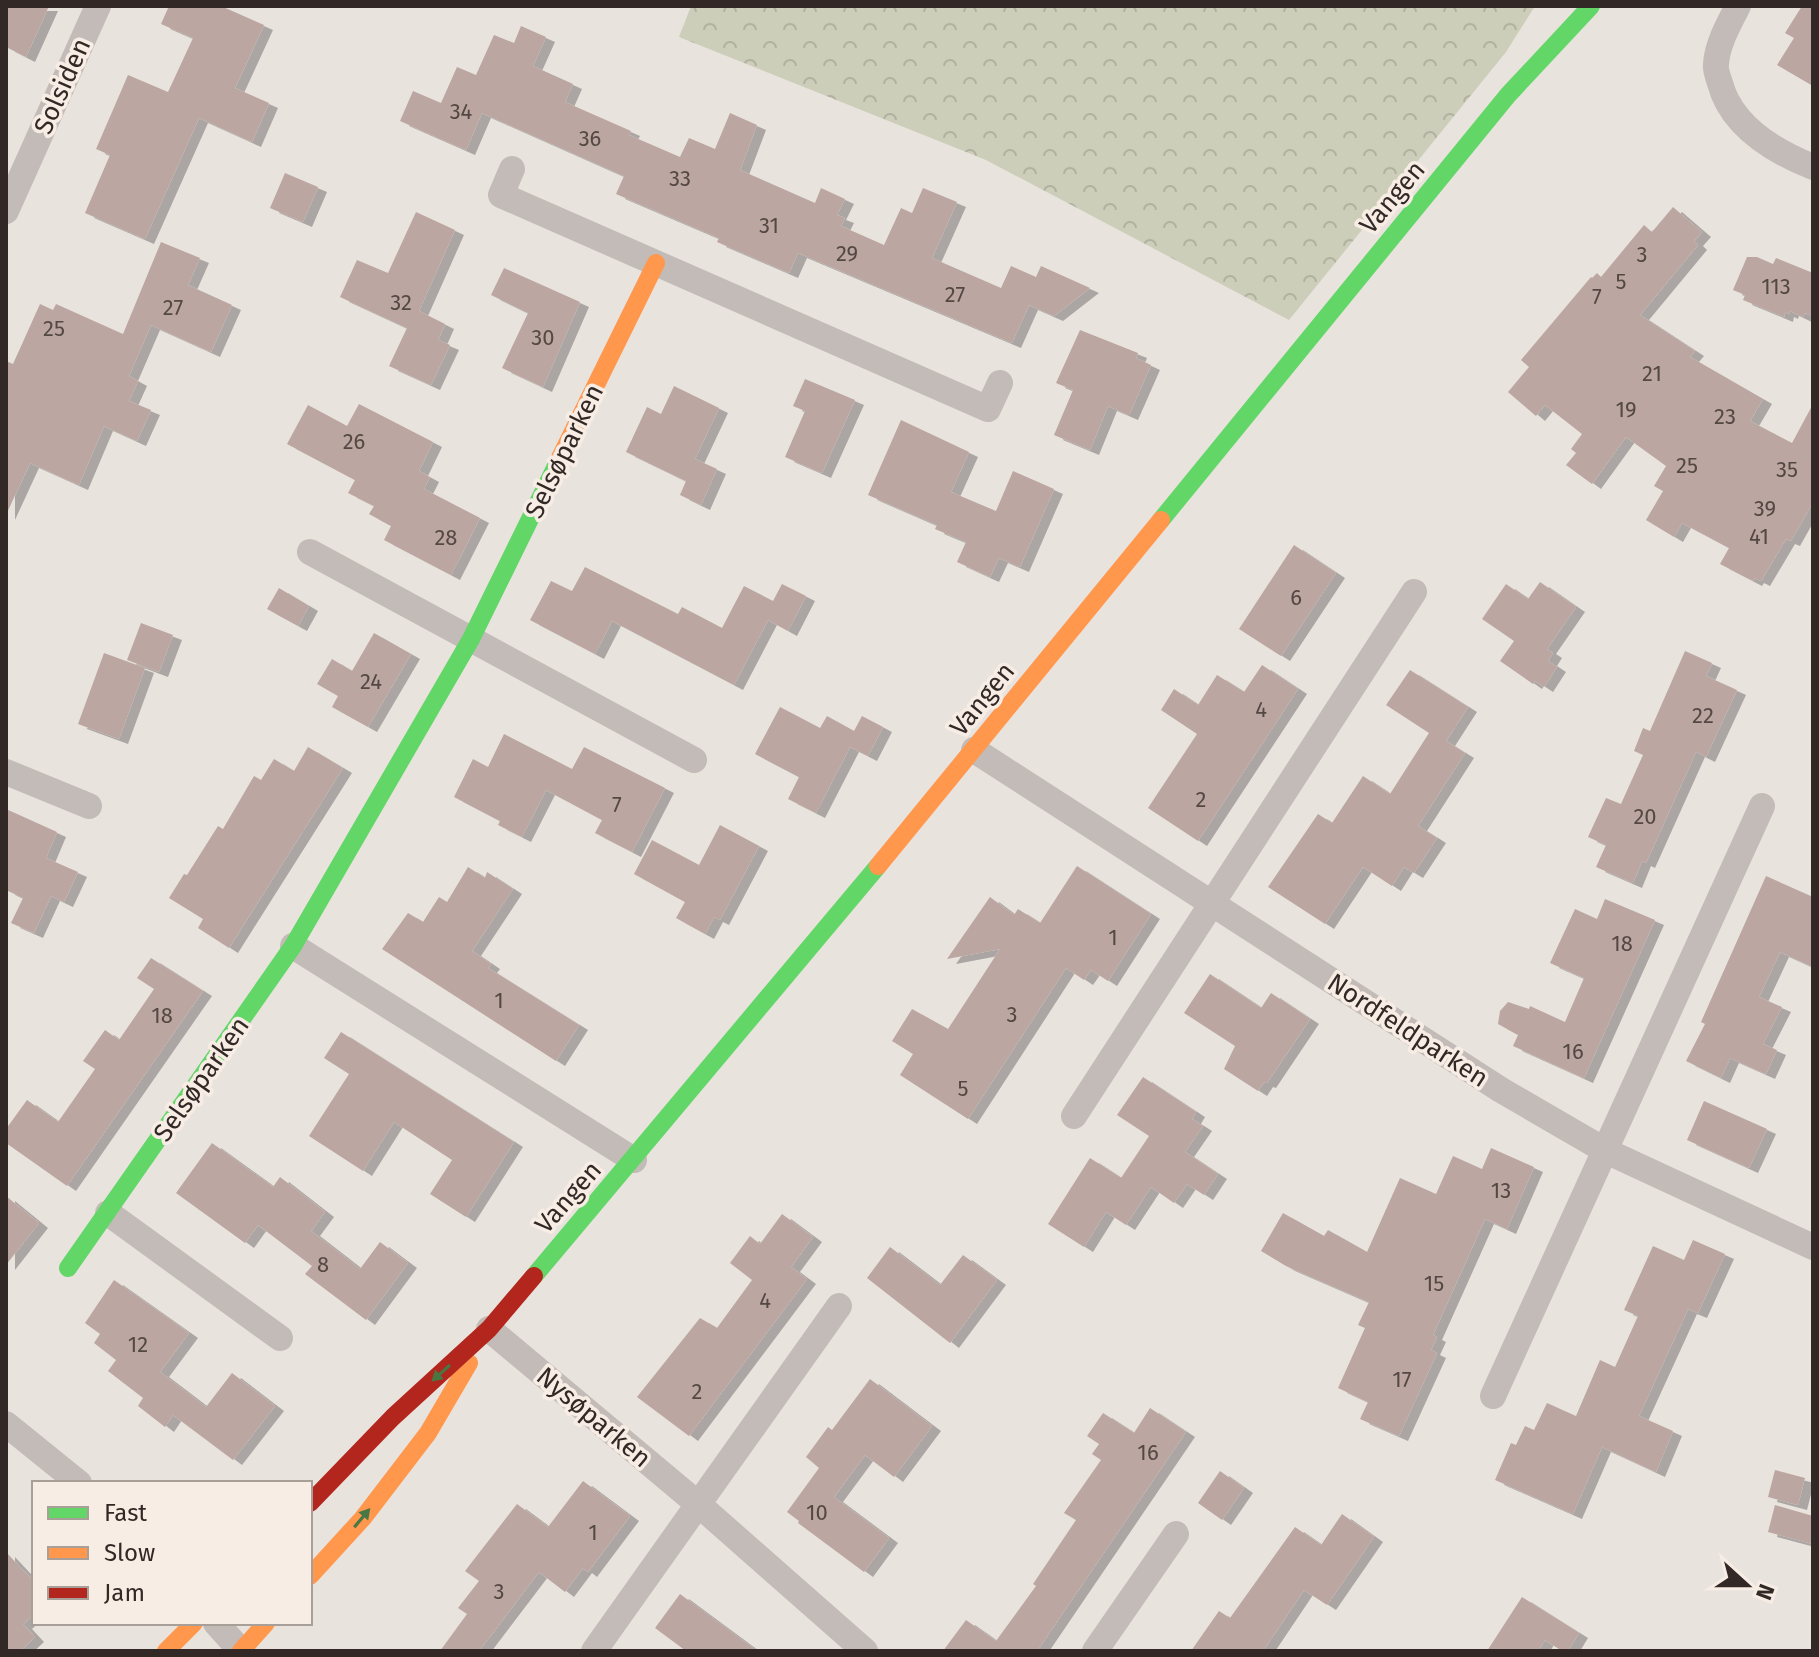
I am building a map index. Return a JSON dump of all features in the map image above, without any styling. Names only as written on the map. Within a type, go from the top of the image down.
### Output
[{"type":"street","name":"Solsiden","points":[[6,211],[98,6]]},
{"type":"street","name":"Vangen","points":[[1508,95],[1564,6]]},
{"type":"street","name":"Vangen","points":[[312,1501],[393,1417],[489,1329],[634,1160],[974,750],[1508,95],[1591,6]]},
{"type":"street","points":[[1738,6],[1728,23],[1715,66],[1725,101],[1745,127],[1789,157],[1813,167]]},
{"type":"street","points":[[512,169],[501,195],[988,409],[1000,383]]},
{"type":"street","name":"Selsøparken","points":[[68,1268],[293,946],[471,639],[656,263]]},
{"type":"street","points":[[310,552],[694,760]]},
{"type":"street","points":[[1074,1116],[1414,592]]},
{"type":"street","name":"Nordfeldparken","points":[[974,750],[1501,1090],[1606,1151],[1813,1247]]},
{"type":"street","points":[[6,772],[89,806]]},
{"type":"street","points":[[1493,1396],[1762,806]]},
{"type":"street","points":[[293,946],[634,1160]]},
{"type":"street","points":[[108,1213],[280,1338]]},
{"type":"street","points":[[594,1651],[839,1306]]},
{"type":"street","name":"Vangen","points":[[312,1574],[363,1518],[428,1433],[489,1329]]},
{"type":"street","name":"Nysøparken","points":[[489,1329],[698,1504],[865,1651]]},
{"type":"street","points":[[7,1426],[48,1481]]},
{"type":"street","points":[[7,1426],[76,1481]]},
{"type":"street","points":[[1095,1651],[1176,1534]]},
{"type":"street","points":[[218,1625],[241,1651],[264,1625]]},
{"type":"green space","points":[[691,6],[1535,6],[1506,52],[1289,320],[986,160],[679,37]]},
{"type":"building","points":[[6,6],[49,6],[26,57],[6,47]]},
{"type":"building","points":[[169,6],[221,6],[264,25],[235,88],[269,103],[252,142],[199,118],[145,239],[85,213],[110,155],[96,149],[128,75],[168,92],[193,38],[161,24]]},
{"type":"building","points":[[1802,6],[1813,6],[1813,86],[1777,65],[1794,38],[1785,33]]},
{"type":"building","points":[[521,26],[546,37],[533,66],[573,84],[565,102],[631,131],[629,135],[680,157],[689,138],[715,149],[730,113],[757,125],[740,170],[815,203],[821,188],[845,199],[837,215],[845,218],[841,226],[884,245],[901,208],[912,213],[923,188],[957,202],[932,258],[1001,288],[1011,266],[1036,277],[1041,266],[1090,288],[1054,316],[1029,305],[1012,343],[798,253],[789,273],[717,242],[719,238],[616,194],[624,176],[482,113],[466,150],[400,121],[413,91],[441,103],[457,67],[476,75],[494,35],[514,43]]},
{"type":"building","points":[[285,173],[318,187],[303,222],[270,208]]},
{"type":"building","points":[[1673,207],[1702,232],[1694,241],[1698,245],[1640,315],[1695,351],[1690,357],[1763,399],[1750,421],[1792,443],[1813,404],[1813,502],[1791,541],[1786,539],[1761,581],[1755,578],[1753,581],[1720,564],[1729,548],[1682,523],[1674,537],[1646,520],[1663,491],[1654,486],[1666,466],[1626,437],[1592,484],[1566,465],[1576,453],[1571,449],[1582,434],[1545,405],[1536,416],[1508,392],[1529,367],[1521,360],[1591,277],[1597,273],[1601,277],[1644,225],[1652,232]]},
{"type":"building","points":[[416,212],[455,230],[419,311],[445,324],[438,340],[450,345],[431,385],[389,366],[407,328],[340,297],[357,260],[388,273]]},
{"type":"building","points":[[161,242],[200,258],[188,285],[232,305],[211,352],[151,325],[129,376],[138,381],[129,401],[151,410],[137,441],[104,426],[79,485],[30,463],[6,515],[6,361],[13,364],[40,304],[53,310],[56,304],[123,334]]},
{"type":"building","points":[[1747,257],[1757,257],[1773,264],[1776,258],[1813,273],[1813,316],[1805,313],[1803,317],[1790,311],[1789,314],[1785,312],[1784,317],[1743,300],[1745,295],[1733,290]]},
{"type":"building","points":[[504,268],[580,302],[543,387],[502,368],[528,313],[491,295]]},
{"type":"building","points":[[1080,330],[1138,353],[1136,358],[1151,365],[1129,415],[1108,406],[1090,450],[1054,435],[1073,390],[1056,383]]},
{"type":"building","points":[[805,379],[855,400],[822,473],[785,457],[805,411],[793,406]]},
{"type":"building","points":[[674,386],[719,408],[695,459],[717,469],[701,505],[680,495],[686,481],[626,452],[647,407],[661,414]]},
{"type":"building","points":[[359,404],[433,442],[419,471],[430,477],[424,489],[480,518],[451,575],[384,540],[391,526],[369,514],[374,506],[348,493],[355,480],[287,444],[308,405],[347,426]]},
{"type":"building","points":[[901,420],[969,452],[951,492],[996,511],[1013,471],[1054,489],[1020,567],[999,558],[990,577],[957,562],[966,542],[935,529],[937,525],[868,495]]},
{"type":"building","points":[[1294,545],[1336,573],[1281,656],[1239,629]]},
{"type":"building","points":[[585,567],[678,614],[682,607],[722,628],[744,586],[773,601],[782,584],[806,596],[788,631],[768,620],[734,685],[612,621],[595,654],[530,620],[551,581],[572,591]]},
{"type":"building","points":[[1540,582],[1576,607],[1547,649],[1553,653],[1548,661],[1557,667],[1544,687],[1535,681],[1533,684],[1500,661],[1514,641],[1482,619],[1506,584],[1528,599]]},
{"type":"building","points":[[279,588],[309,606],[298,626],[267,609]]},
{"type":"building","points":[[141,623],[173,635],[159,672],[127,660]]},
{"type":"building","points":[[374,633],[411,654],[368,727],[332,707],[338,696],[317,684],[332,659],[352,671]]},
{"type":"building","points":[[1685,651],[1712,663],[1706,676],[1737,690],[1706,757],[1696,752],[1646,863],[1642,861],[1633,883],[1596,867],[1606,845],[1588,837],[1606,798],[1621,804],[1643,755],[1634,751],[1643,728],[1650,731]]},
{"type":"building","points":[[104,653],[145,668],[119,739],[78,724]]},
{"type":"building","points":[[1262,665],[1298,689],[1198,841],[1148,808],[1197,734],[1161,710],[1174,689],[1198,705],[1217,675],[1244,692]]},
{"type":"building","points":[[1410,670],[1468,707],[1446,741],[1465,753],[1418,826],[1437,838],[1414,873],[1404,867],[1392,886],[1363,867],[1325,924],[1268,887],[1318,814],[1332,823],[1363,776],[1390,794],[1429,733],[1386,705]]},
{"type":"building","points":[[780,707],[820,728],[827,716],[854,731],[862,716],[883,727],[868,756],[850,747],[816,813],[788,799],[799,777],[755,754]]},
{"type":"building","points":[[504,734],[572,769],[584,747],[665,788],[632,852],[595,833],[602,820],[546,790],[522,837],[498,825],[500,821],[454,797],[473,759],[488,767]]},
{"type":"building","points":[[308,747],[343,768],[229,948],[198,928],[203,919],[169,898],[218,826],[223,829],[254,776],[261,780],[274,759],[294,771]]},
{"type":"building","points":[[6,809],[57,832],[46,858],[78,872],[64,902],[51,896],[34,933],[11,923],[23,898],[6,890]]},
{"type":"building","points":[[720,825],[759,846],[720,920],[714,917],[705,934],[676,918],[685,902],[634,874],[652,840],[699,865]]},
{"type":"building","points":[[1077,866],[1151,914],[1108,981],[1091,970],[1084,980],[1066,968],[968,1119],[900,1075],[913,1054],[892,1041],[912,1009],[948,1029],[1000,949],[947,959],[990,897],[1014,915],[1018,909],[1040,923]]},
{"type":"building","points":[[468,867],[485,878],[487,872],[513,889],[472,951],[491,964],[488,968],[579,1025],[556,1061],[382,949],[408,913],[423,922],[439,897],[447,902]]},
{"type":"building","points":[[1766,876],[1813,897],[1813,967],[1780,952],[1759,997],[1782,1007],[1763,1044],[1777,1050],[1766,1074],[1730,1058],[1721,1078],[1686,1061],[1705,1024],[1701,1022]]},
{"type":"building","points":[[1605,899],[1655,920],[1584,1078],[1513,1046],[1518,1035],[1498,1024],[1500,1011],[1508,1002],[1529,1009],[1530,1006],[1565,1022],[1584,978],[1550,963],[1575,909],[1597,919]]},
{"type":"building","points":[[151,958],[203,991],[67,1186],[6,1143],[6,1129],[27,1100],[58,1122],[95,1069],[83,1061],[105,1030],[119,1040],[154,989],[137,978]]},
{"type":"building","points":[[1210,974],[1261,1008],[1271,993],[1310,1019],[1267,1083],[1264,1082],[1258,1091],[1224,1069],[1235,1046],[1184,1013]]},
{"type":"building","points":[[341,1032],[514,1142],[466,1217],[430,1194],[452,1160],[394,1122],[363,1171],[309,1136],[349,1074],[324,1058]]},
{"type":"building","points":[[1143,1077],[1196,1112],[1192,1119],[1203,1126],[1185,1152],[1218,1174],[1204,1195],[1187,1184],[1174,1203],[1151,1187],[1126,1225],[1106,1212],[1084,1247],[1048,1224],[1090,1158],[1121,1178],[1149,1136],[1117,1115]]},
{"type":"building","points":[[1704,1101],[1767,1129],[1749,1168],[1687,1140]]},
{"type":"building","points":[[212,1143],[273,1187],[280,1177],[325,1212],[311,1231],[360,1269],[380,1242],[408,1263],[366,1320],[305,1274],[312,1266],[258,1225],[245,1243],[176,1193]]},
{"type":"building","points":[[1491,1148],[1534,1167],[1507,1229],[1485,1219],[1433,1335],[1437,1337],[1431,1350],[1437,1353],[1399,1436],[1360,1419],[1368,1402],[1338,1388],[1365,1328],[1358,1325],[1369,1302],[1286,1266],[1261,1251],[1283,1213],[1324,1236],[1328,1230],[1367,1252],[1400,1178],[1436,1194],[1453,1156],[1482,1169]]},
{"type":"building","points":[[6,1196],[39,1223],[6,1265]]},
{"type":"building","points":[[782,1214],[813,1237],[791,1267],[807,1279],[689,1436],[637,1397],[700,1318],[717,1328],[752,1280],[730,1263],[750,1236],[760,1244]]},
{"type":"building","points":[[1693,1240],[1725,1254],[1698,1313],[1688,1309],[1639,1416],[1673,1431],[1656,1472],[1602,1447],[1573,1514],[1495,1480],[1511,1443],[1516,1445],[1525,1426],[1534,1430],[1547,1403],[1576,1416],[1600,1360],[1615,1367],[1638,1316],[1624,1310],[1653,1246],[1684,1260]]},
{"type":"building","points":[[890,1247],[940,1285],[963,1255],[997,1280],[950,1343],[867,1278]]},
{"type":"building","points":[[114,1280],[189,1333],[160,1372],[206,1407],[232,1373],[275,1406],[233,1460],[173,1415],[165,1427],[138,1406],[143,1398],[108,1371],[116,1360],[94,1343],[100,1334],[85,1323]]},
{"type":"building","points":[[870,1379],[932,1426],[894,1477],[865,1455],[834,1497],[889,1538],[864,1572],[787,1512],[819,1468],[806,1457],[828,1427],[832,1430]]},
{"type":"building","points":[[1150,1408],[1186,1432],[1037,1651],[943,1651],[966,1620],[996,1641],[1036,1586],[1033,1584],[1076,1520],[1064,1513],[1101,1460],[1092,1454],[1099,1444],[1087,1436],[1103,1413],[1134,1433]]},
{"type":"building","points":[[1775,1470],[1805,1478],[1798,1505],[1768,1497]]},
{"type":"building","points":[[1220,1471],[1244,1488],[1222,1520],[1198,1503]]},
{"type":"building","points":[[583,1481],[630,1516],[588,1572],[583,1568],[565,1592],[539,1572],[479,1651],[440,1651],[467,1614],[458,1608],[479,1581],[465,1571],[517,1504],[548,1527]]},
{"type":"building","points":[[1775,1505],[1813,1516],[1813,1544],[1768,1532]]},
{"type":"building","points":[[1342,1514],[1374,1537],[1327,1605],[1304,1590],[1263,1651],[1191,1651],[1219,1611],[1230,1618],[1295,1527],[1321,1545]]},
{"type":"building","points":[[6,1552],[32,1580],[32,1616],[23,1624],[35,1637],[20,1651],[6,1651]]},
{"type":"building","points":[[680,1594],[757,1651],[686,1651],[655,1628]]},
{"type":"building","points":[[1522,1597],[1579,1633],[1568,1651],[1562,1651],[1545,1640],[1538,1651],[1487,1651]]},
{"type":"traffic: fast","points":[[1161,520],[1508,95],[1591,6]]},
{"type":"traffic: fast","points":[[68,1268],[293,946],[471,639],[558,462]]},
{"type":"traffic: fast","points":[[534,1276],[878,866]]},
{"type":"traffic: slow","points":[[558,462],[656,263]]},
{"type":"traffic: slow","points":[[878,866],[1161,520]]},
{"type":"traffic: slow","points":[[312,1574],[363,1518],[428,1433],[469,1363]]},
{"type":"traffic: slow","points":[[166,1651],[192,1625]]},
{"type":"traffic: slow","points":[[241,1651],[264,1625]]},
{"type":"traffic: jam","points":[[312,1501],[393,1417],[489,1329],[534,1276]]}]
